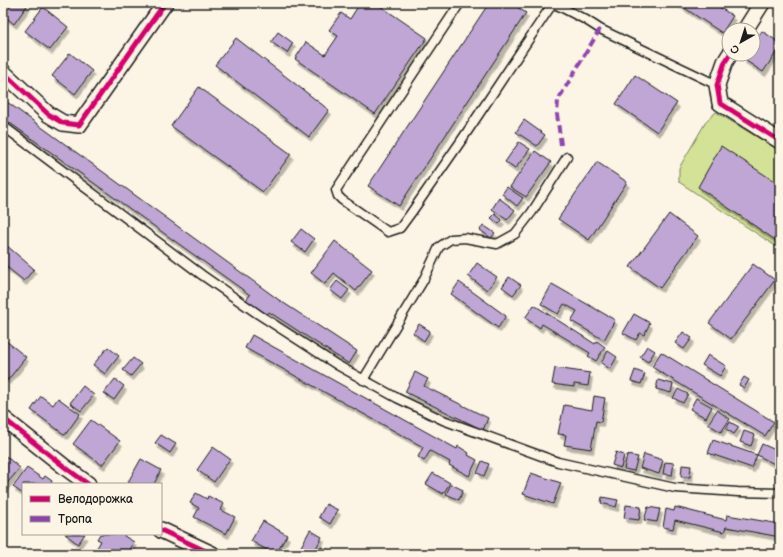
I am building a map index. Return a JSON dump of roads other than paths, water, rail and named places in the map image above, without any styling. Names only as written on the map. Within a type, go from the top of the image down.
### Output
[{"type":"street","points":[[3,72],[48,114],[63,123],[79,125],[165,3]]},
{"type":"street","points":[[750,22],[762,3]]},
{"type":"street","points":[[725,62],[717,85],[720,103],[780,141]]},
{"type":"street","points":[[3,418],[87,483]]},
{"type":"street","points":[[162,530],[212,554]]},
{"type":"lane","points":[[460,3],[336,190],[338,196],[342,200],[388,232],[400,228],[411,213],[553,3],[600,29],[717,85]]},
{"type":"lane","points":[[3,126],[202,275],[300,341],[363,380],[443,420],[558,462],[674,488],[780,493]]},
{"type":"lane","points":[[363,380],[423,281],[439,247],[451,239],[465,238],[497,244],[515,234],[532,212],[567,157]]}]
